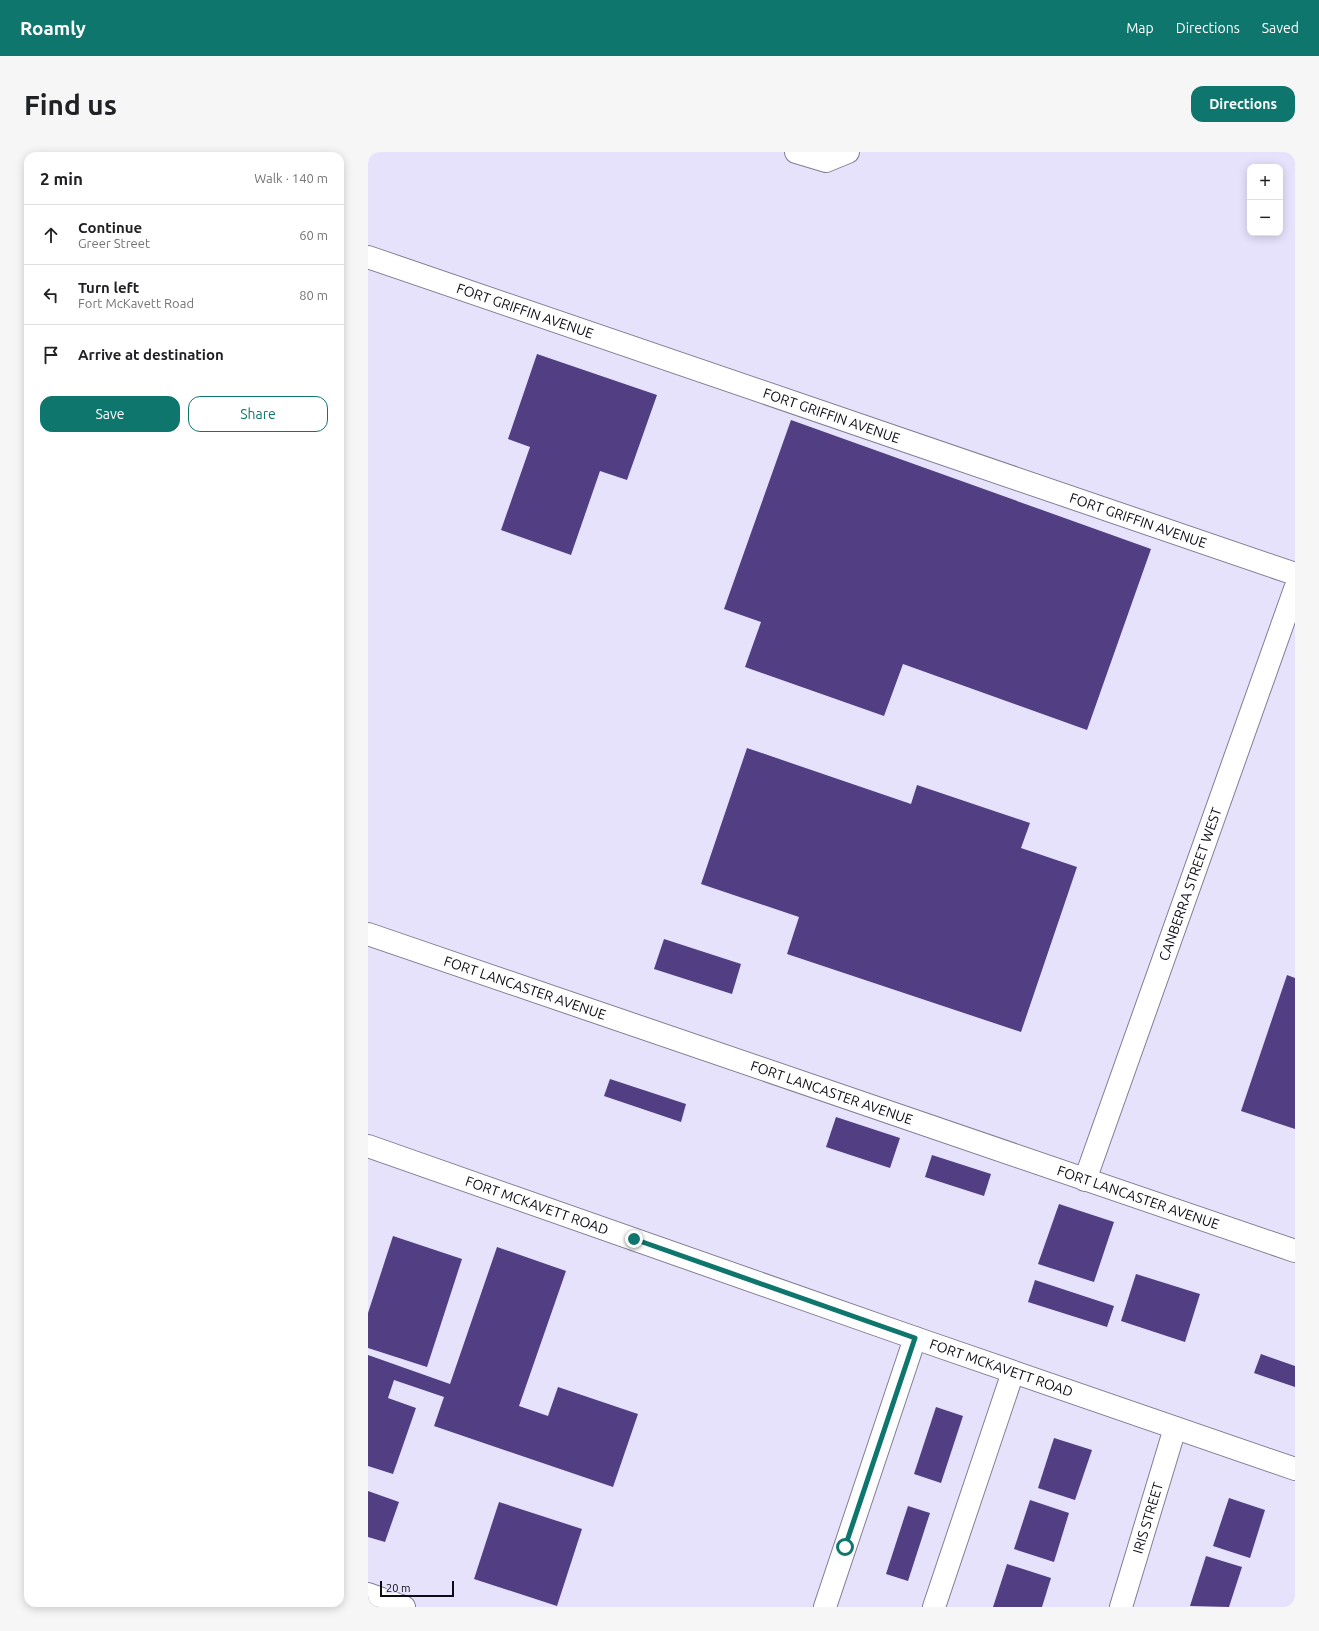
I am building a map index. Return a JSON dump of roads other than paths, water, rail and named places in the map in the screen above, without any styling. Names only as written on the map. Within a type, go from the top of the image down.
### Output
[{"type":"street","points":[[796,152],[826,160],[848,152]]},
{"type":"street","name":"FORT GRIFFIN AVENUE","points":[[368,256],[1295,574]]},
{"type":"street","name":"CANBERRA STREET WEST","points":[[1085,1180],[1295,589]]},
{"type":"street","name":"FORT LANCASTER AVENUE","points":[[368,934],[1295,1251]]},
{"type":"street","name":"FORT MCKAVETT ROAD","points":[[368,1146],[915,1338],[1295,1469]]},
{"type":"street","points":[[825,1607],[915,1338]]},
{"type":"street","points":[[934,1607],[1013,1372]]},
{"type":"street","name":"IRIS STREET","points":[[1121,1607],[1175,1428]]},
{"type":"street","points":[[368,1594],[404,1607]]}]
